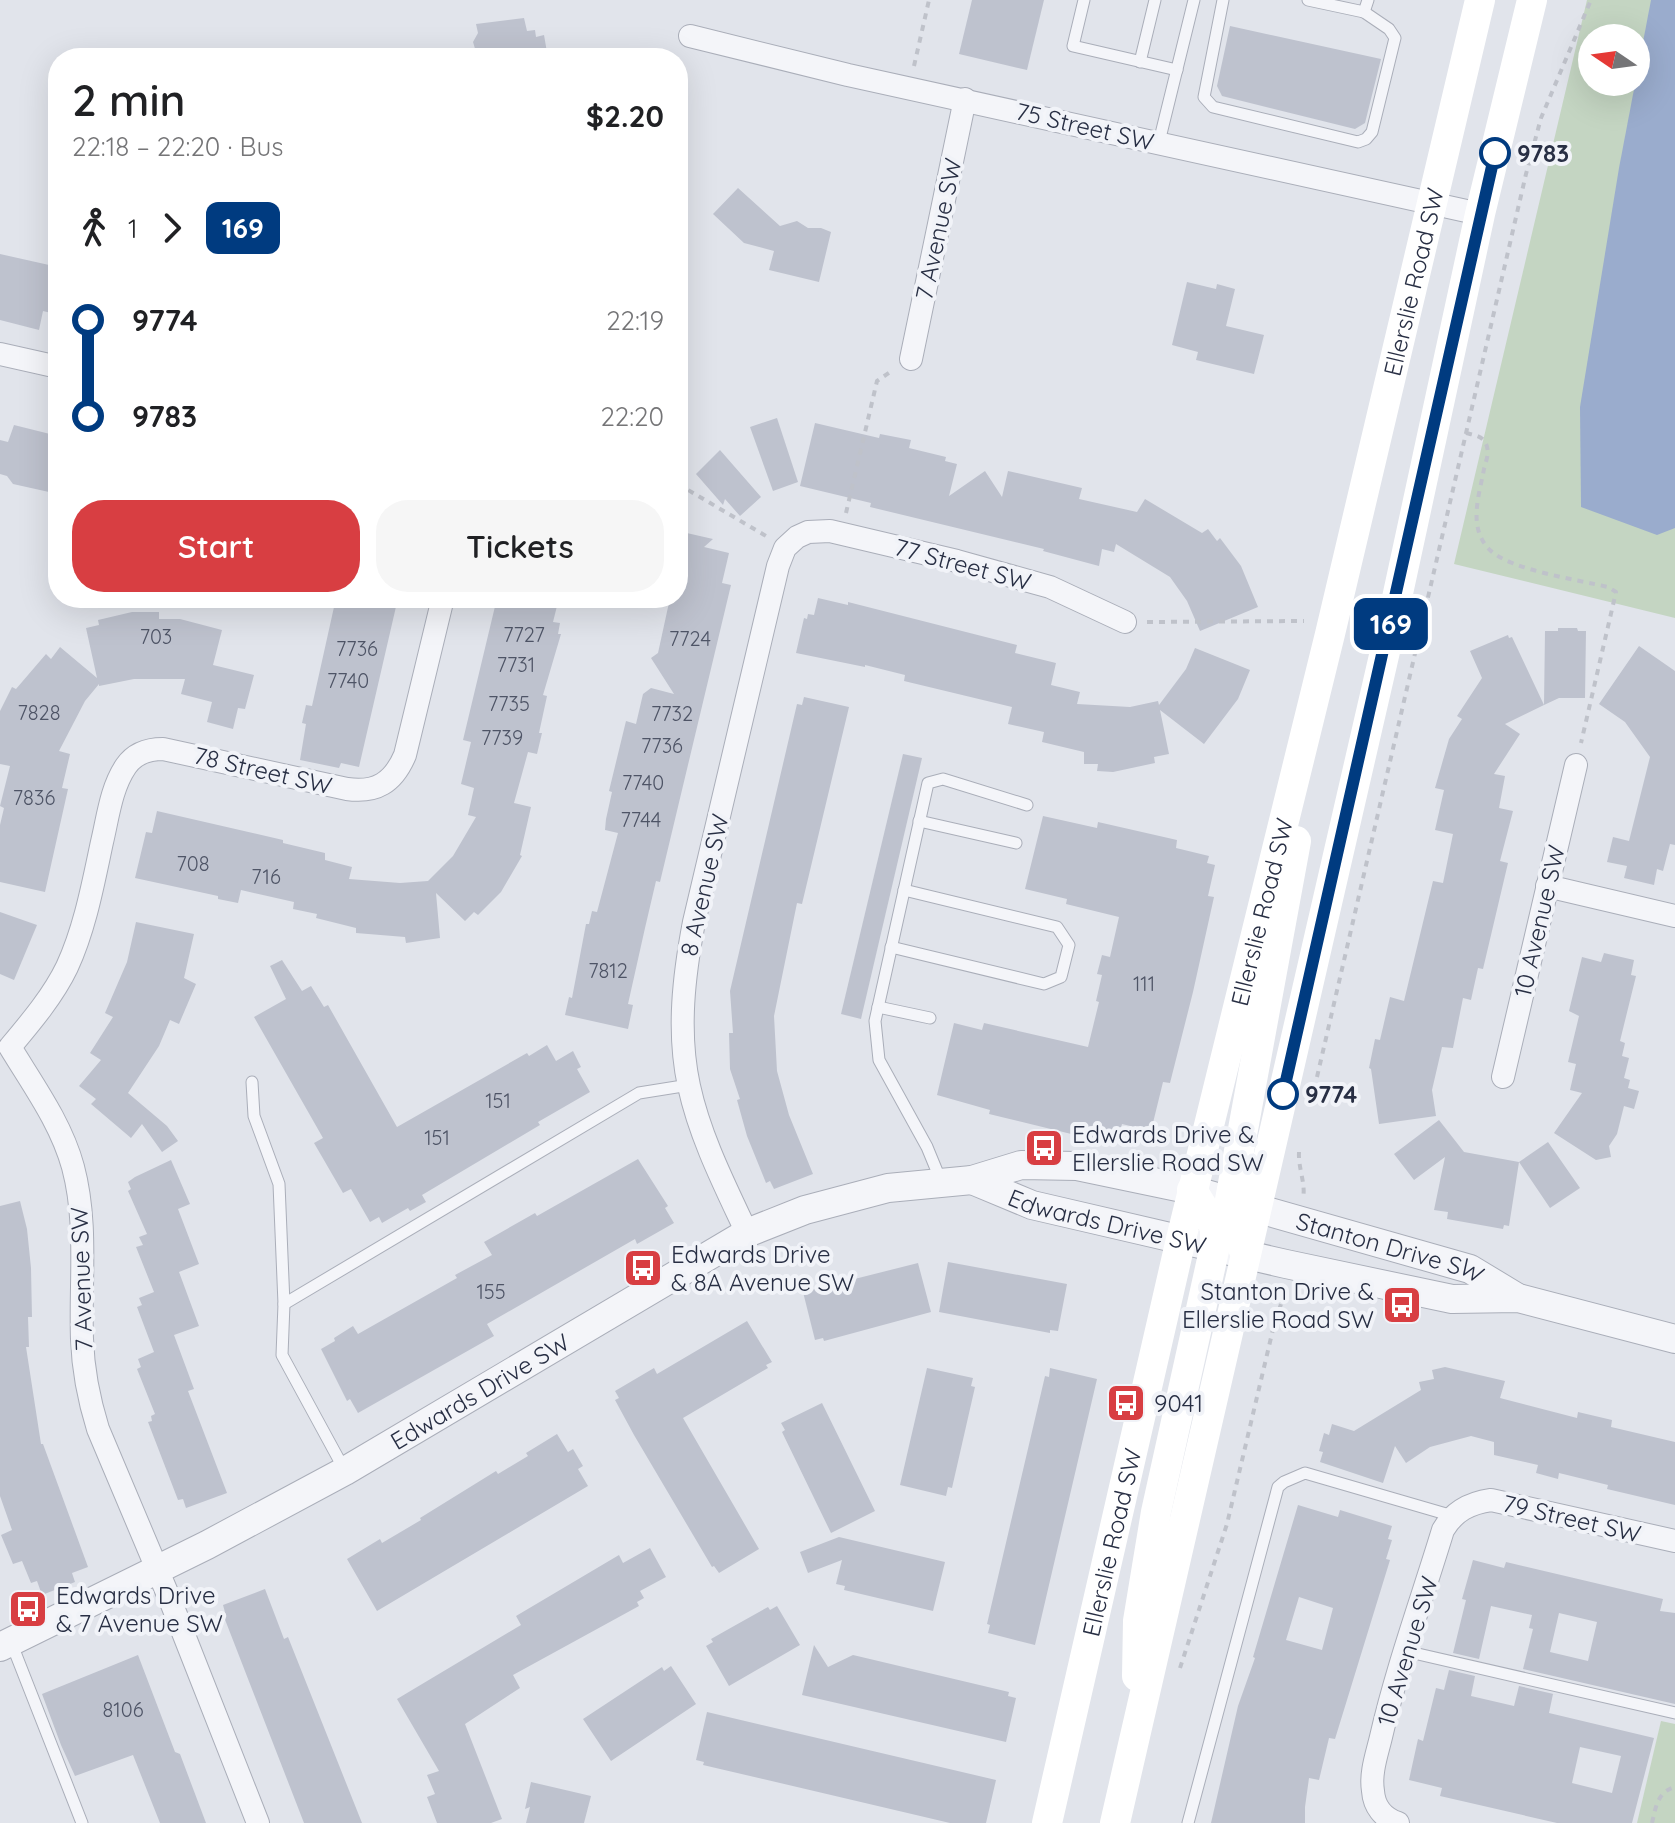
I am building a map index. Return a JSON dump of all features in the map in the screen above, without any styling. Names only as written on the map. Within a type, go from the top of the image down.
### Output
[{"type":"main road","name":"Ellerslie Road SW","points":[[1047,1823],[1192,1190],[1304,739],[1480,0]]},
{"type":"main road","points":[[1244,1204],[1392,621],[1480,214],[1532,0]]},
{"type":"main road","points":[[1115,1823],[1246,1253],[1244,1204],[1301,809],[1304,739]]},
{"type":"main road","points":[[1135,1738],[1138,1621],[1156,1512],[1215,1246],[1215,1227],[1192,1190]]},
{"type":"street","name":"75 Street SW","points":[[690,36],[909,88],[1480,214]]},
{"type":"street","name":"7 Avenue SW","points":[[911,359],[965,99]]},
{"type":"street","points":[[0,354],[48,365]]},
{"type":"street","name":"77 Street SW","points":[[791,542],[808,532],[830,531],[957,561],[1050,587],[1125,622]]},
{"type":"street","name":"8 Avenue SW","points":[[747,1233],[708,1145],[689,1085],[683,1008],[686,964],[778,566],[791,542]]},
{"type":"street","name":"78 Street SW","points":[[140,753],[151,749],[178,751],[347,789],[374,789],[385,783],[400,767],[409,744],[441,608]]},
{"type":"street","name":"7 Avenue SW","points":[[140,753],[126,766],[112,796],[91,890],[66,967],[52,993],[5,1042],[59,1129],[72,1165],[82,1221],[82,1336],[92,1407],[258,1823]]},
{"type":"street","name":"10 Avenue SW","points":[[1503,1077],[1576,765]]},
{"type":"street","points":[[1547,886],[1675,916]]},
{"type":"street","name":"Edwards Drive SW","points":[[5,1645],[157,1571],[345,1471],[747,1233],[805,1210],[888,1188],[972,1180],[1021,1165],[1050,1164],[1077,1166],[1244,1204]]},
{"type":"street","name":"Edwards Drive SW","points":[[972,1180],[1032,1205],[1246,1253]]},
{"type":"street","name":"Stanton Drive SW","points":[[1244,1204],[1470,1269],[1518,1298]]},
{"type":"street","name":"Stanton Drive SW","points":[[1246,1253],[1452,1299],[1518,1298],[1675,1339]]},
{"type":"street","name":"79 Street SW","points":[[1461,1511],[1491,1500],[1507,1502],[1675,1541]]},
{"type":"street","name":"10 Avenue SW","points":[[1398,1823],[1384,1816],[1377,1807],[1373,1796],[1374,1768],[1389,1700],[1443,1530],[1461,1511]]},
{"type":"lane","points":[[1084,0],[1073,46],[1177,70]]},
{"type":"lane","points":[[1140,62],[1155,0]]},
{"type":"lane","points":[[1159,142],[1194,0]]},
{"type":"lane","points":[[1223,0],[1204,97],[1213,107],[1358,142],[1366,139],[1372,132],[1395,38],[1366,6],[1308,0]]},
{"type":"lane","points":[[941,1181],[927,1147],[879,1060],[875,1021],[919,821],[928,783],[943,779],[1027,805]]},
{"type":"lane","points":[[919,821],[1016,843]]},
{"type":"lane","points":[[891,947],[1044,984],[1061,977],[1069,945],[1057,927],[904,890]]},
{"type":"lane","points":[[878,1007],[930,1018]]},
{"type":"lane","points":[[252,1082],[254,1116],[279,1184],[284,1304],[282,1355],[345,1471]]},
{"type":"lane","points":[[284,1304],[639,1093],[689,1085]]},
{"type":"lane","points":[[1188,1823],[1278,1487],[1305,1473],[1461,1511]]},
{"type":"lane","points":[[5,1645],[82,1823]]},
{"type":"lane","points":[[1405,1651],[1675,1713]]},
{"type":"path","points":[[909,88],[929,0]]},
{"type":"path","points":[[1317,1078],[1526,174],[1541,118],[1591,0]]},
{"type":"path","points":[[845,515],[877,381],[911,359]]},
{"type":"path","points":[[1466,433],[1486,442],[1488,452],[1478,497],[1477,524],[1480,537],[1488,549],[1508,562],[1608,587],[1616,592],[1576,765]]},
{"type":"path","points":[[688,489],[791,542]]},
{"type":"path","points":[[1125,622],[1304,621]]},
{"type":"path","points":[[1299,1149],[1299,1171],[1305,1190],[1303,1201]]},
{"type":"path","points":[[1180,1668],[1227,1524],[1270,1339],[1282,1301],[1279,1289]]},
{"type":"path","points":[[1652,1823],[1659,1798],[1675,1787]]},
{"type":"green space","points":[[1587,0],[1675,0],[1675,618],[1454,564],[1578,38],[1578,96],[1650,96],[1650,24],[1581,24]]},
{"type":"green space","points":[[1661,1721],[1675,1724],[1675,1823],[1637,1823]]},
{"type":"water","points":[[1651,0],[1675,0],[1675,528],[1657,535],[1581,507],[1580,407],[1633,96],[1650,96],[1650,24],[1646,24]]},
{"type":"building","points":[[972,0],[1044,0],[1027,70],[959,54]]},
{"type":"building","points":[[524,18],[527,31],[535,30],[536,37],[544,35],[546,48],[475,48],[473,42],[478,33],[476,24]]},
{"type":"building","points":[[1230,26],[1381,59],[1365,123],[1355,129],[1222,96],[1217,86]]},
{"type":"building","points":[[738,188],[780,226],[797,221],[808,228],[831,232],[819,282],[769,270],[774,251],[744,243],[713,214]]},
{"type":"building","points":[[0,254],[48,265],[48,312],[43,311],[39,330],[0,320]]},
{"type":"building","points":[[1187,282],[1216,289],[1217,284],[1235,289],[1226,326],[1264,335],[1254,374],[1196,360],[1198,352],[1172,345]]},
{"type":"building","points":[[777,418],[798,482],[773,491],[750,427]]},
{"type":"building","points":[[815,423],[879,438],[880,434],[911,440],[909,448],[946,457],[945,461],[957,464],[949,496],[985,471],[1002,497],[1008,471],[1082,488],[1079,499],[1137,512],[1145,499],[1202,533],[1208,529],[1217,541],[1220,538],[1241,566],[1258,607],[1200,631],[1187,601],[1170,577],[1116,544],[1114,552],[1102,549],[1099,566],[800,486]]},
{"type":"building","points":[[14,425],[48,434],[48,492],[13,484],[7,476],[0,474],[0,440],[8,442]]},
{"type":"building","points":[[720,450],[761,497],[740,516],[725,499],[723,505],[696,474]]},
{"type":"building","points":[[688,533],[713,539],[704,547],[729,553],[722,583],[731,585],[660,882],[656,881],[645,928],[628,1004],[633,1005],[628,1029],[565,1015],[569,997],[572,998],[586,924],[589,924],[592,911],[597,912],[618,833],[605,830],[612,792],[609,791],[626,721],[636,724],[643,694],[651,688],[674,694],[651,658],[658,653],[668,608],[688,608]]},
{"type":"building","points":[[818,598],[848,605],[848,602],[1017,645],[1015,653],[1056,663],[1051,685],[1080,692],[1077,704],[1130,707],[1158,701],[1159,705],[1186,669],[1195,648],[1250,670],[1238,699],[1204,744],[1160,710],[1169,754],[1154,757],[1155,763],[1113,772],[1097,771],[1098,764],[1084,764],[1084,752],[1042,742],[1044,732],[1008,724],[1012,707],[904,681],[905,675],[865,665],[796,653],[804,618],[807,619],[808,614],[814,615]]},
{"type":"building","points":[[334,608],[396,608],[359,767],[341,763],[339,768],[300,760],[306,705],[312,706]]},
{"type":"building","points":[[495,608],[556,608],[553,622],[560,623],[558,634],[561,634],[543,695],[547,696],[539,733],[542,733],[537,754],[528,752],[514,803],[531,807],[522,856],[501,892],[478,915],[474,912],[465,921],[436,893],[440,938],[406,943],[405,937],[356,933],[356,928],[293,909],[294,902],[241,890],[238,903],[135,878],[146,832],[152,833],[157,811],[283,840],[283,843],[325,853],[325,860],[352,867],[349,879],[400,883],[428,881],[453,856],[476,817],[468,815],[474,788],[461,784],[471,742],[463,740]]},
{"type":"building","points":[[132,612],[159,612],[159,619],[180,619],[222,630],[213,665],[254,675],[245,709],[238,708],[233,729],[207,722],[212,702],[181,694],[185,679],[134,679],[99,684],[85,701],[59,751],[70,754],[62,788],[68,789],[45,892],[0,882],[0,825],[4,808],[0,806],[10,766],[0,764],[0,711],[12,687],[16,689],[46,654],[51,659],[60,647],[97,678],[86,628],[99,625],[98,620]]},
{"type":"building","points":[[1558,628],[1586,631],[1585,698],[1559,698],[1544,705],[1545,631],[1558,631]]},
{"type":"building","points":[[1508,635],[1512,637],[1544,705],[1505,724],[1520,734],[1494,774],[1505,776],[1499,808],[1513,811],[1500,861],[1508,863],[1483,969],[1478,968],[1471,1000],[1463,998],[1453,1048],[1442,1047],[1432,1090],[1436,1116],[1379,1124],[1369,1068],[1375,1039],[1380,1040],[1390,997],[1404,1001],[1433,881],[1443,883],[1453,834],[1435,830],[1444,790],[1435,788],[1449,739],[1462,719],[1457,716],[1482,678],[1470,651]]},
{"type":"building","points":[[1639,646],[1675,671],[1675,845],[1670,844],[1663,871],[1657,869],[1654,885],[1624,878],[1627,866],[1607,862],[1613,837],[1629,841],[1650,757],[1625,722],[1599,704]]},
{"type":"building","points":[[804,697],[849,707],[802,904],[797,903],[774,1016],[777,1071],[789,1115],[813,1174],[774,1189],[770,1181],[766,1183],[747,1136],[730,1069],[729,1033],[733,1033],[730,991],[797,704],[802,705]]},
{"type":"building","points":[[903,754],[922,758],[861,1019],[841,1014]]},
{"type":"building","points":[[1043,816],[1097,828],[1098,822],[1177,840],[1176,848],[1209,856],[1207,863],[1215,865],[1208,896],[1214,897],[1193,992],[1170,1083],[1163,1082],[1151,1131],[1122,1124],[1118,1138],[1106,1136],[1104,1142],[989,1114],[990,1110],[937,1095],[954,1023],[982,1030],[984,1023],[1088,1047],[1099,1002],[1096,1001],[1102,975],[1097,974],[1102,955],[1110,957],[1119,917],[1066,904],[1067,899],[1025,889]]},
{"type":"building","points":[[0,912],[37,925],[14,980],[0,974]]},
{"type":"building","points":[[136,922],[194,934],[184,978],[196,984],[179,1024],[170,1020],[159,1046],[128,1093],[167,1126],[178,1141],[162,1152],[142,1124],[131,1138],[91,1104],[96,1099],[79,1086],[101,1060],[90,1053],[113,1017],[105,1013],[127,962]]},
{"type":"building","points":[[1604,953],[1634,960],[1631,975],[1636,976],[1620,1041],[1625,1043],[1622,1056],[1629,1058],[1624,1078],[1630,1080],[1628,1088],[1639,1091],[1634,1109],[1624,1106],[1617,1134],[1609,1146],[1611,1157],[1596,1160],[1554,1133],[1582,1093],[1570,1090],[1576,1064],[1568,1062],[1579,1016],[1569,1011],[1582,957],[1601,962]]},
{"type":"building","points":[[282,960],[302,991],[311,986],[324,1007],[328,1005],[397,1127],[527,1053],[529,1056],[547,1045],[556,1061],[573,1051],[581,1067],[577,1069],[590,1092],[422,1195],[426,1202],[382,1223],[379,1217],[370,1222],[351,1189],[343,1193],[314,1143],[323,1138],[254,1017],[286,999],[270,966]]},
{"type":"building","points":[[1439,1120],[1464,1152],[1519,1162],[1509,1226],[1504,1225],[1503,1229],[1447,1219],[1448,1212],[1434,1210],[1445,1157],[1414,1180],[1394,1154]]},
{"type":"building","points":[[1548,1142],[1580,1188],[1550,1208],[1519,1162]]},
{"type":"building","points":[[638,1159],[668,1206],[665,1208],[674,1223],[637,1244],[635,1239],[487,1324],[494,1336],[358,1413],[350,1399],[347,1401],[321,1349],[335,1341],[334,1338],[353,1326],[358,1334],[457,1278],[455,1275],[492,1255],[484,1242]]},
{"type":"building","points":[[171,1160],[190,1204],[178,1209],[199,1264],[179,1272],[199,1326],[174,1335],[194,1389],[188,1391],[227,1493],[186,1508],[183,1499],[178,1500],[148,1422],[155,1414],[137,1369],[141,1367],[138,1359],[154,1352],[137,1307],[142,1305],[139,1298],[154,1292],[136,1247],[143,1245],[139,1237],[147,1234],[128,1191],[131,1189],[128,1182]]},
{"type":"building","points":[[20,1201],[31,1268],[32,1317],[28,1317],[29,1347],[26,1347],[41,1444],[88,1567],[72,1573],[75,1582],[42,1595],[37,1581],[31,1583],[22,1561],[13,1564],[1,1535],[12,1530],[0,1496],[0,1206]]},
{"type":"building","points":[[948,1262],[1067,1284],[1058,1331],[1050,1330],[1050,1333],[939,1312]]},
{"type":"building","points":[[918,1263],[931,1312],[824,1341],[823,1338],[815,1340],[803,1292]]},
{"type":"building","points":[[747,1321],[772,1362],[766,1365],[768,1368],[683,1418],[759,1549],[719,1573],[712,1567],[634,1435],[615,1400],[619,1398],[615,1391],[654,1368],[657,1374]]},
{"type":"building","points":[[1445,1367],[1505,1381],[1500,1398],[1577,1418],[1578,1412],[1612,1420],[1611,1427],[1675,1442],[1675,1505],[1607,1489],[1608,1485],[1559,1473],[1558,1479],[1536,1473],[1538,1465],[1494,1455],[1494,1442],[1471,1436],[1430,1447],[1406,1463],[1395,1446],[1383,1483],[1320,1462],[1323,1452],[1319,1451],[1324,1433],[1329,1435],[1332,1424],[1354,1431],[1421,1390],[1419,1382],[1434,1379],[1432,1370]]},
{"type":"building","points":[[927,1368],[973,1378],[971,1386],[975,1387],[952,1488],[948,1487],[946,1496],[900,1485]]},
{"type":"building","points":[[1050,1368],[1097,1379],[1035,1645],[988,1633],[990,1625],[987,1624],[1045,1376],[1049,1377]]},
{"type":"building","points":[[822,1403],[875,1511],[831,1533],[782,1432],[785,1430],[781,1423]]},
{"type":"building","points":[[557,1434],[568,1452],[573,1449],[583,1466],[578,1469],[588,1486],[377,1611],[347,1559],[421,1520],[496,1471],[498,1474],[528,1456],[526,1453]]},
{"type":"building","points":[[1298,1505],[1338,1517],[1340,1510],[1392,1526],[1388,1539],[1392,1540],[1386,1559],[1390,1560],[1335,1739],[1329,1738],[1319,1780],[1309,1778],[1305,1823],[1211,1823],[1238,1706]],"holes":[[[1299,1597],[1333,1608],[1322,1650],[1286,1640]]]},
{"type":"building","points":[[839,1537],[945,1562],[933,1611],[844,1590],[845,1586],[836,1584],[842,1560],[808,1573],[800,1552]]},
{"type":"building","points":[[650,1548],[666,1577],[640,1591],[644,1598],[637,1602],[639,1606],[513,1675],[520,1688],[465,1724],[502,1819],[491,1823],[437,1823],[427,1797],[435,1794],[427,1775],[439,1771],[397,1699],[521,1625],[516,1616],[619,1555],[623,1563]]},
{"type":"building","points":[[1473,1560],[1504,1568],[1506,1562],[1663,1599],[1660,1611],[1675,1613],[1675,1704],[1523,1669],[1533,1629],[1529,1628],[1532,1615],[1491,1606],[1479,1659],[1453,1653],[1466,1600],[1462,1599]],"holes":[[[1559,1613],[1597,1622],[1588,1661],[1550,1652]]]},
{"type":"building","points":[[265,1589],[284,1639],[288,1637],[362,1823],[304,1823],[224,1617],[223,1605]]},
{"type":"building","points":[[777,1606],[800,1645],[729,1686],[706,1646],[713,1642],[711,1639],[734,1626],[768,1607],[770,1610]]},
{"type":"building","points":[[814,1645],[828,1667],[853,1655],[1009,1692],[1008,1696],[1016,1698],[1006,1742],[802,1695]]},
{"type":"building","points":[[138,1655],[206,1823],[160,1823],[133,1755],[75,1776],[61,1745],[42,1694]]},
{"type":"building","points":[[671,1666],[696,1704],[611,1761],[583,1719],[662,1667],[664,1671]]},
{"type":"building","points":[[1449,1670],[1475,1676],[1471,1696],[1514,1706],[1519,1686],[1558,1695],[1553,1694],[1549,1713],[1654,1738],[1632,1823],[1557,1823],[1440,1796],[1442,1788],[1409,1780],[1418,1739],[1423,1741],[1436,1688],[1444,1690]],"holes":[[[1580,1747],[1621,1756],[1612,1793],[1572,1783]]]},
{"type":"building","points":[[707,1712],[996,1780],[986,1823],[950,1823],[703,1765],[704,1762],[696,1760]]},
{"type":"building","points":[[531,1782],[591,1796],[584,1823],[526,1823],[530,1807],[525,1809]]},
{"type":"bus line","name":"169","points":[[1283,1094],[1495,153]]},
{"type":"place","name":"9783","points":[[1495,153]]},
{"type":"place","name":"9774","points":[[1283,1094]]},
{"type":"place","name":"Edwards Drive & Ellerslie Road SW","points":[[1044,1148]]},
{"type":"place","name":"Edwards Drive & 8A Avenue SW","points":[[643,1268]]},
{"type":"place","name":"Stanton Drive & Ellerslie Road SW","points":[[1402,1305]]},
{"type":"place","name":"9041","points":[[1126,1403]]},
{"type":"place","name":"Edwards Drive & 7 Avenue SW","points":[[28,1609]]}]
